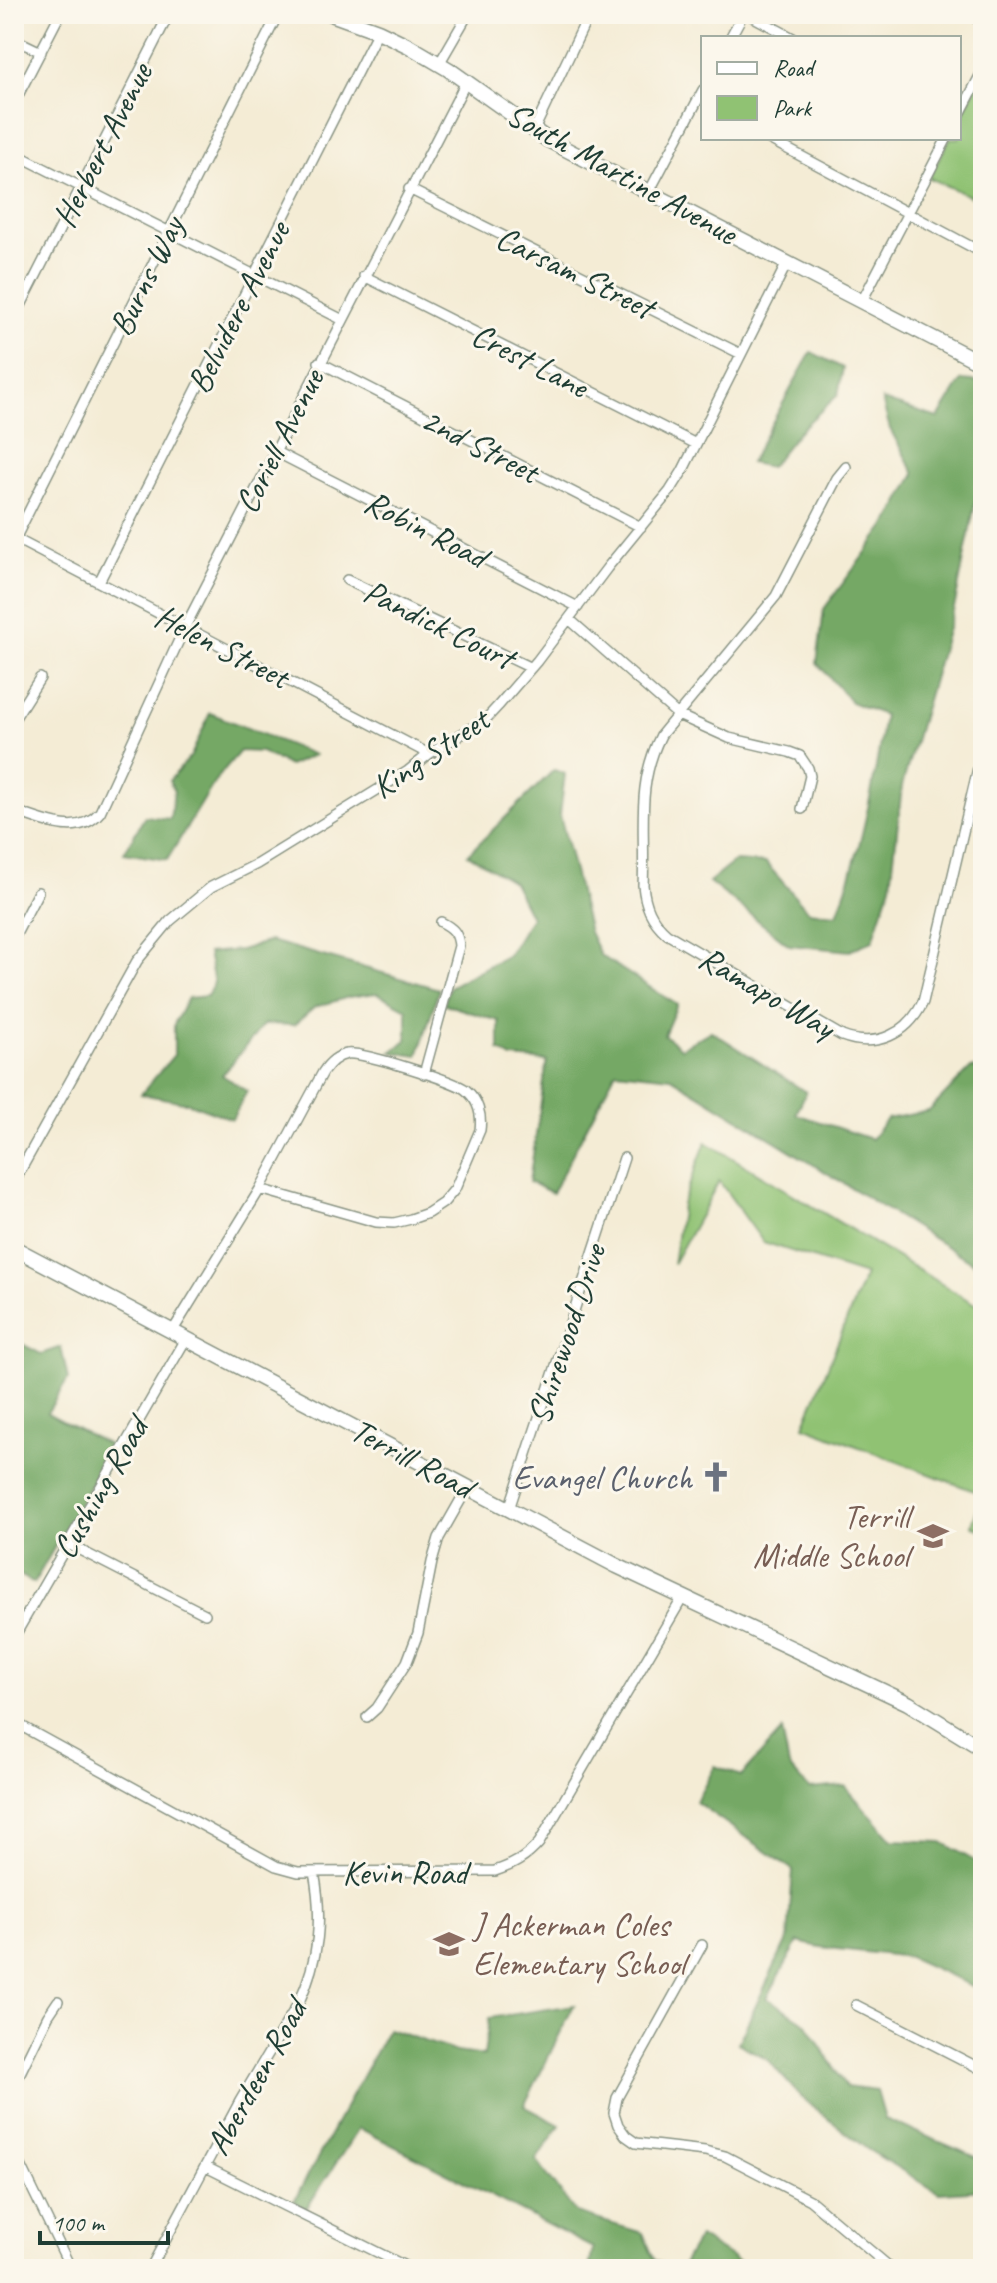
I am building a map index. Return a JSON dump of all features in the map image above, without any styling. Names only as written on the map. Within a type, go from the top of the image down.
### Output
[{"type":"street","points":[[14,103],[60,14]]},
{"type":"street","name":"Herbert Avenue","points":[[14,319],[169,14]]},
{"type":"street","name":"Burns Way","points":[[15,538],[278,14]]},
{"type":"street","name":"South Martine Avenue","points":[[334,14],[378,31],[439,64],[548,140],[983,364]]},
{"type":"street","points":[[439,64],[468,14]]},
{"type":"street","points":[[534,130],[589,14]]},
{"type":"street","points":[[731,36],[746,14],[789,36]]},
{"type":"street","points":[[967,14],[983,22]]},
{"type":"street","name":"Belvidere Avenue","points":[[99,582],[378,31]]},
{"type":"street","points":[[14,39],[41,52]]},
{"type":"street","points":[[961,112],[983,70]]},
{"type":"street","name":"Coriell Avenue","points":[[14,811],[63,826],[77,827],[95,817],[103,806],[185,627],[341,319],[466,82]]},
{"type":"street","points":[[649,192],[700,102]]},
{"type":"street","points":[[771,140],[983,253]]},
{"type":"street","points":[[862,301],[946,140]]},
{"type":"street","points":[[14,153],[341,319]]},
{"type":"street","name":"Carsam Street","points":[[409,189],[741,354]]},
{"type":"street","name":"King Street","points":[[14,1182],[137,961],[170,921],[211,887],[257,864],[485,720],[531,668],[670,491],[787,263]]},
{"type":"street","name":"Crest Lane","points":[[364,276],[696,444]]},
{"type":"street","name":"2nd Street","points":[[319,362],[641,527]]},
{"type":"street","name":"Robin Road","points":[[274,451],[578,607]]},
{"type":"street","name":"Ramapo Way","points":[[846,467],[837,478],[776,596],[661,735],[648,764],[643,802],[643,885],[650,915],[667,934],[847,1038],[866,1042],[890,1037],[910,1023],[923,1002],[978,794],[983,747]]},
{"type":"street","name":"Helen Street","points":[[15,538],[429,754]]},
{"type":"street","name":"Pandick Court","points":[[347,580],[531,668]]},
{"type":"street","points":[[569,619],[678,715],[729,738],[800,756],[810,776],[802,809]]},
{"type":"street","points":[[14,719],[40,678]]},
{"type":"street","points":[[14,938],[38,892]]},
{"type":"street","points":[[424,1074],[459,946],[456,932],[441,922]]},
{"type":"street","points":[[357,1053],[460,1086],[477,1104],[481,1121],[477,1140],[455,1189],[436,1208],[411,1219],[394,1223],[376,1222],[260,1189],[323,1072],[331,1061],[344,1055],[357,1053]]},
{"type":"street","name":"Shirewood Drive","points":[[509,1509],[624,1158]]},
{"type":"street","name":"Cushing Road","points":[[14,1637],[68,1544],[260,1189]]},
{"type":"street","name":"Terrill Road","points":[[14,1248],[617,1566],[908,1703],[983,1749]]},
{"type":"street","points":[[367,1717],[377,1708],[407,1662],[418,1633],[439,1538],[468,1487]]},
{"type":"street","points":[[68,1544],[205,1614]]},
{"type":"street","name":"Kevin Road","points":[[14,1722],[276,1866],[298,1872],[487,1872],[509,1867],[523,1859],[543,1837],[683,1597]]},
{"type":"street","name":"Aberdeen Road","points":[[150,2269],[307,1984],[319,1929],[314,1872]]},
{"type":"street","points":[[702,1945],[617,2098],[614,2113],[618,2125],[636,2143],[725,2156],[810,2200],[892,2269]]},
{"type":"street","points":[[14,2085],[58,2001]]},
{"type":"street","points":[[856,2005],[983,2070]]},
{"type":"street","points":[[14,2151],[71,2269]]},
{"type":"street","points":[[206,2167],[405,2268]]},
{"type":"green space","points":[[983,73],[983,202],[929,178],[949,140],[961,140],[961,116]]},
{"type":"green space","points":[[811,352],[843,368],[838,395],[798,432],[770,467],[750,463]]},
{"type":"green space","points":[[962,380],[983,382],[983,463],[955,604],[902,786],[891,885],[873,940],[850,951],[789,945],[709,882],[735,861],[766,863],[808,911],[837,914],[866,816],[884,715],[851,702],[817,663],[824,609],[889,521],[915,474],[890,429],[882,400],[938,418]]},
{"type":"green space","points":[[210,713],[314,755],[289,766],[261,752],[240,751],[217,778],[167,860],[124,853],[145,816],[170,819],[174,791],[169,781],[191,756]]},
{"type":"green space","points":[[554,770],[565,774],[560,815],[589,932],[600,955],[677,1005],[664,1035],[681,1048],[711,1031],[806,1092],[796,1114],[871,1139],[887,1119],[929,1111],[971,1068],[983,1070],[983,1269],[671,1077],[616,1071],[552,1193],[529,1182],[547,1061],[512,1058],[499,1050],[499,1021],[444,1004],[449,987],[508,955],[531,917],[513,882],[468,854]]},
{"type":"green space","points":[[270,941],[439,989],[418,1056],[391,1052],[407,1040],[407,1009],[377,993],[315,1007],[294,1025],[264,1024],[222,1075],[247,1091],[232,1119],[189,1103],[141,1094],[174,1055],[174,1024],[188,998],[207,996],[214,983],[208,953],[240,950]]},
{"type":"green space","points":[[706,1142],[983,1309],[983,1531],[972,1525],[982,1494],[804,1426],[865,1275],[763,1242],[719,1181],[673,1264],[682,1204]]},
{"type":"green space","points":[[14,1340],[41,1354],[61,1347],[68,1379],[47,1413],[112,1447],[34,1583],[14,1572]]},
{"type":"green space","points":[[782,1731],[789,1766],[809,1789],[845,1786],[892,1840],[942,1842],[983,1866],[983,1883],[973,1902],[983,1908],[983,1991],[909,1957],[798,1942],[767,1998],[806,2023],[846,2087],[877,2091],[885,2119],[983,2160],[983,2190],[939,2193],[867,2149],[801,2097],[767,2059],[738,2043],[788,1938],[793,1870],[696,1802],[715,1766],[741,1776]]},
{"type":"green space","points":[[574,2005],[524,2106],[560,2125],[536,2160],[576,2213],[643,2233],[655,2261],[673,2269],[589,2269],[593,2248],[359,2128],[306,2209],[294,2201],[388,2029],[457,2052],[484,2056],[489,2018]]},
{"type":"green space","points":[[699,2237],[749,2269],[680,2269]]},
{"type":"place","name":"Evangel Church","points":[[716,1477]]},
{"type":"place","name":"Terrill Middle School","points":[[933,1536]]},
{"type":"place","name":"J Ackerman Coles Elementary School","points":[[449,1944]]}]
